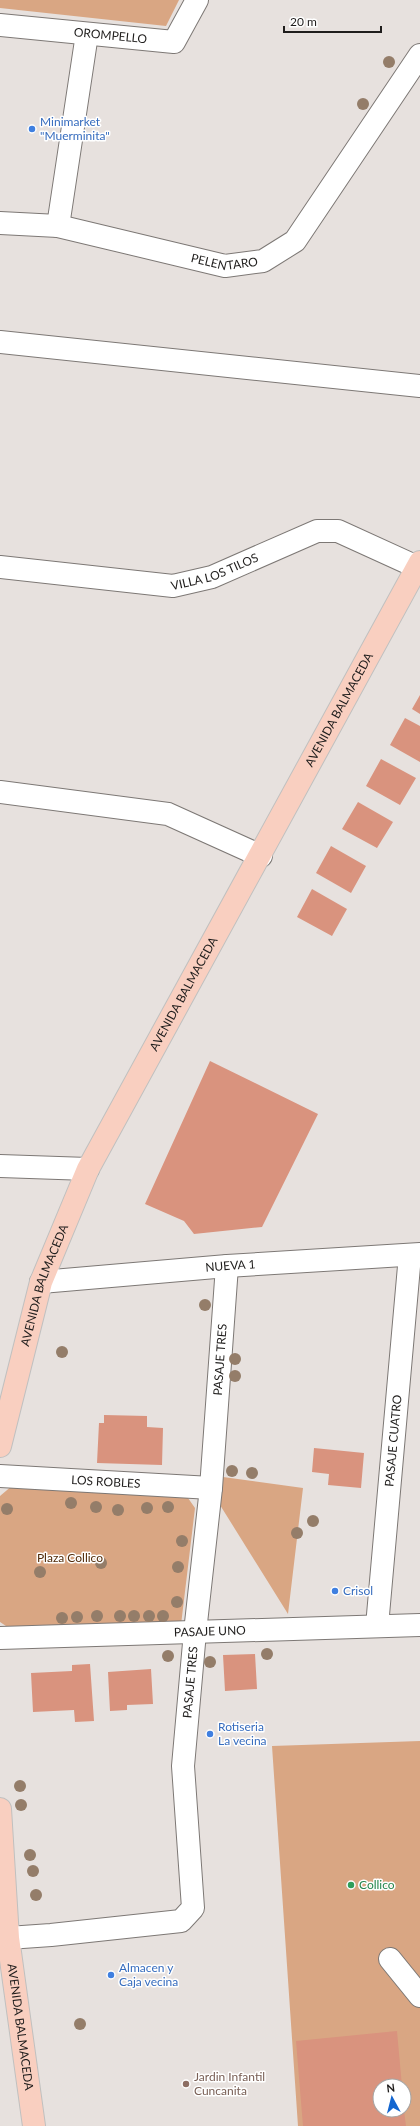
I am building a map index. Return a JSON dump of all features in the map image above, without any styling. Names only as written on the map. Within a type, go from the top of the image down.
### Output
[{"type":"main road","name":"AVENIDA BALMACEDA","points":[[0,1446],[41,1282],[88,1169],[261,856],[419,565]]},
{"type":"main road","name":"AVENIDA BALMACEDA","points":[[0,1808],[8,1938],[7,1984],[34,2126]]},
{"type":"street","name":"OROMPELLO","points":[[0,25],[174,42],[197,0]]},
{"type":"street","points":[[58,226],[87,34]]},
{"type":"street","name":"PELENTARO","points":[[0,224],[58,226],[225,266],[263,261],[295,242],[420,55]]},
{"type":"street","points":[[0,342],[420,386]]},
{"type":"street","name":"VILLA LOS TILOS","points":[[0,567],[173,586],[212,577],[317,531],[338,531],[419,565]]},
{"type":"street","points":[[0,792],[168,814],[261,856]]},
{"type":"street","points":[[0,1166],[88,1169]]},
{"type":"street","name":"NUEVA 1","points":[[41,1282],[227,1266],[415,1254]]},
{"type":"street","name":"PASAJE CUATRO","points":[[377,1626],[415,1254]]},
{"type":"street","name":"PASAJE TRES","points":[[8,1938],[181,1921],[193,1908],[184,1766],[195,1632],[211,1488],[227,1266]]},
{"type":"street","name":"LOS ROBLES","points":[[0,1476],[211,1488]]},
{"type":"street","name":"PASAJE UNO","points":[[0,1638],[420,1625]]},
{"type":"street","points":[[390,1958],[420,1996]]},
{"type":"green space","points":[[0,0],[179,0],[166,26],[0,8]]},
{"type":"green space","points":[[223,1477],[303,1488],[288,1614],[220,1505]]},
{"type":"green space","name":"Plaza Collico","points":[[13,1485],[188,1498],[195,1508],[181,1625],[12,1630],[0,1622],[0,1496]]},
{"type":"green space","name":"Collico","points":[[420,1741],[420,2126],[298,2126],[272,1746]]},
{"type":"building","points":[[420,695],[420,714],[412,709]]},
{"type":"building","points":[[405,718],[420,726],[420,762],[390,745]]},
{"type":"building","points":[[381,759],[416,778],[400,805],[366,786]]},
{"type":"building","points":[[358,802],[393,822],[377,848],[342,829]]},
{"type":"building","points":[[331,846],[366,866],[351,893],[316,873]]},
{"type":"building","points":[[312,889],[347,909],[332,936],[297,917]]},
{"type":"building","points":[[210,1061],[318,1114],[262,1227],[194,1234],[184,1221],[145,1204]]},
{"type":"building","points":[[104,1415],[147,1416],[147,1427],[163,1428],[162,1465],[97,1463],[99,1423],[104,1423]]},
{"type":"building","points":[[314,1448],[364,1453],[361,1488],[328,1485],[329,1474],[312,1472]]},
{"type":"building","points":[[255,1654],[257,1689],[225,1691],[223,1655]]},
{"type":"building","points":[[90,1664],[94,1721],[75,1722],[74,1710],[33,1712],[31,1673],[72,1671],[72,1665]]},
{"type":"building","points":[[151,1669],[153,1704],[127,1705],[127,1710],[110,1711],[108,1672]]},
{"type":"building","points":[[397,2031],[401,2078],[372,2078],[372,2118],[405,2118],[406,2126],[303,2126],[296,2041]]},
{"type":"place","name":"Minimarket \"Muerminita\"","points":[[32,129]]},
{"type":"place","name":"Crisol","points":[[335,1591]]},
{"type":"place","name":"Rotiseria La vecina","points":[[210,1734]]},
{"type":"place","name":"Collico","points":[[351,1885]]},
{"type":"place","name":"Almacen y Caja vecina","points":[[111,1975]]},
{"type":"place","name":"Jardin Infantil Cuncanita","points":[[186,2084]]}]
